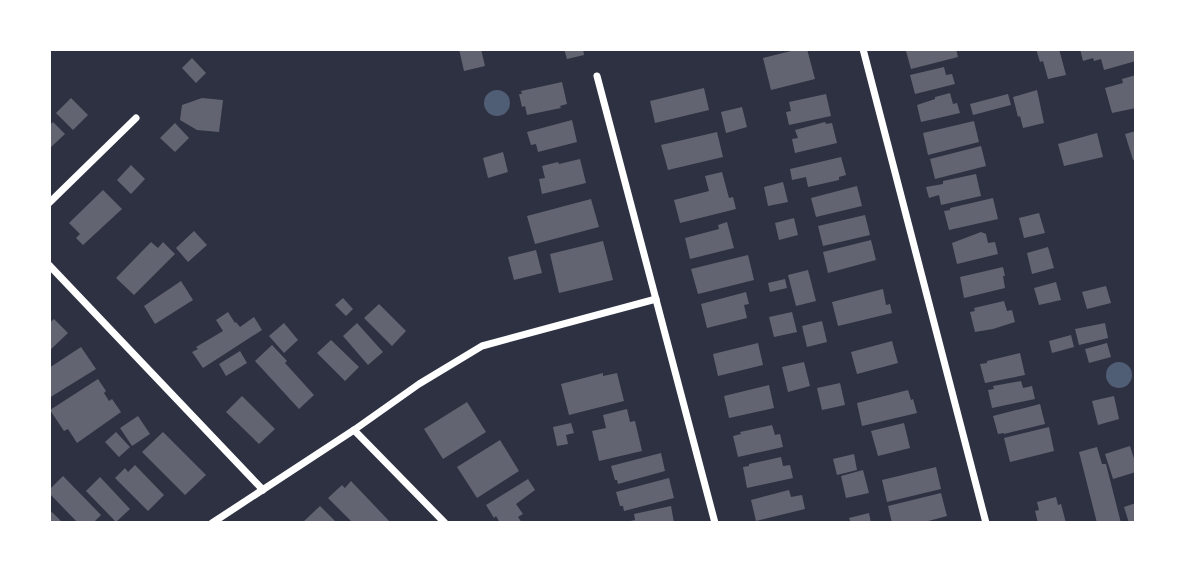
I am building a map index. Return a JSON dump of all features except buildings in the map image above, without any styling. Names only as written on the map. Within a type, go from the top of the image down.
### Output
[{"type":"street","points":[[863,49],[986,523]]},
{"type":"street","points":[[597,76],[715,523]]},
{"type":"street","points":[[49,202],[136,118]]},
{"type":"street","points":[[49,265],[263,490]]},
{"type":"street","points":[[212,523],[419,384],[482,346],[656,299]]},
{"type":"street","points":[[354,430],[445,523]]},
{"type":"water","points":[[497,90],[506,94],[510,103],[506,112],[497,116],[488,112],[484,103],[488,94]]},
{"type":"water","points":[[1119,362],[1128,366],[1132,375],[1128,384],[1119,388],[1110,384],[1106,375],[1110,366]]}]
